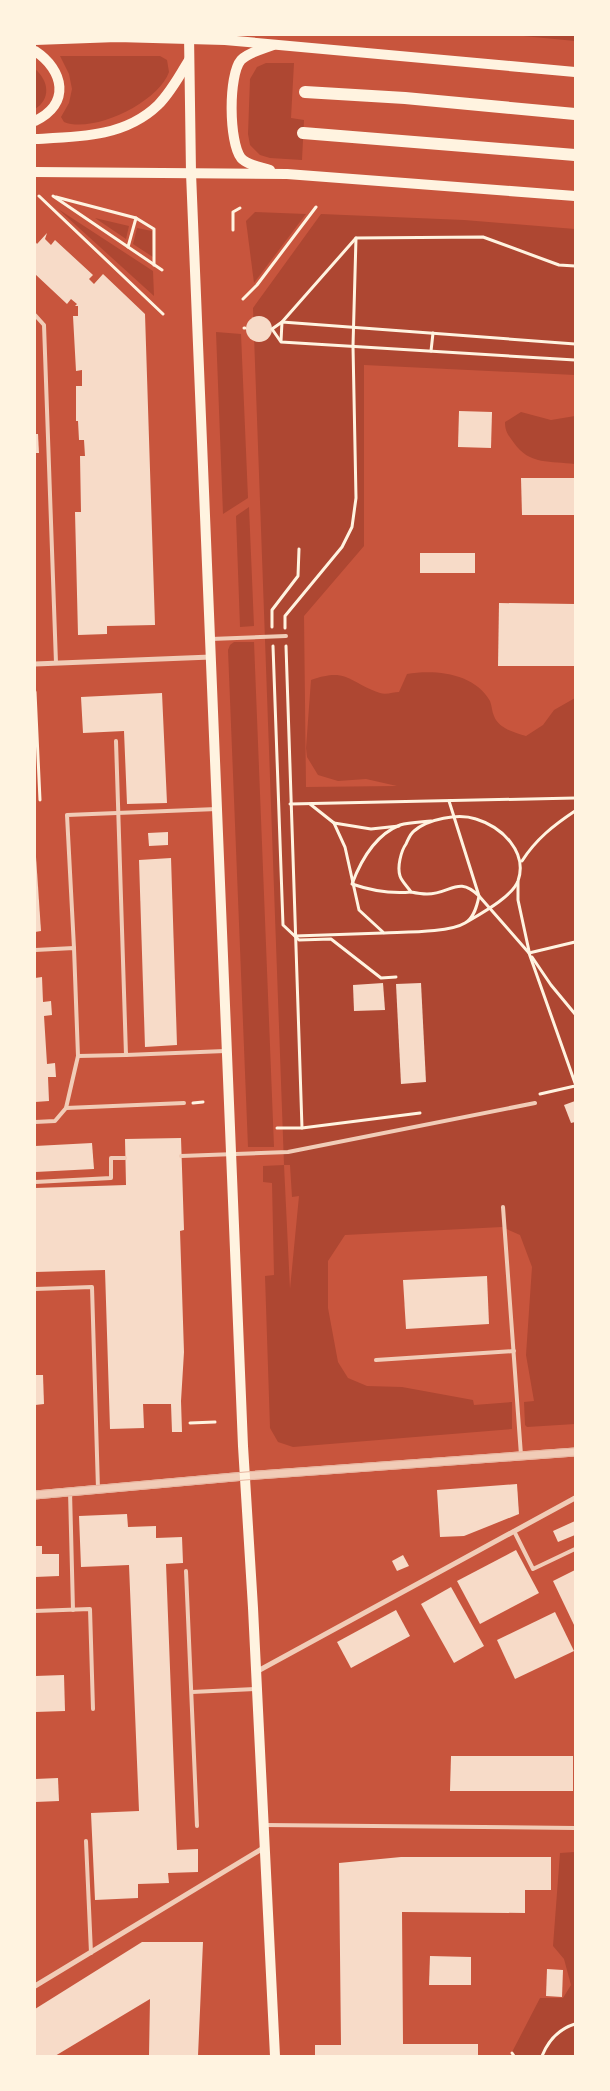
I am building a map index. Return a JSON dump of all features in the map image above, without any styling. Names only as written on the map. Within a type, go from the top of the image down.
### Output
[{"type":"main road","points":[[35,40],[120,36],[188,36],[575,72]]},
{"type":"main road","points":[[188,36],[191,173],[231,1155],[245,1476],[275,2056]]},
{"type":"main road","points":[[276,44],[247,56],[236,70],[233,80],[234,141],[243,160],[259,167],[287,174]]},
{"type":"main road","points":[[35,51],[48,59],[56,72],[60,87],[59,98],[52,109],[35,121]]},
{"type":"main road","points":[[35,139],[97,134],[121,129],[143,116],[158,104],[189,60]]},
{"type":"main road","points":[[306,92],[414,99],[575,114]]},
{"type":"main road","points":[[304,133],[575,155]]},
{"type":"main road","points":[[35,172],[287,174],[575,196]]},
{"type":"street","points":[[35,664],[211,657]]},
{"type":"street","points":[[35,1495],[245,1476],[575,1452]]},
{"type":"street","points":[[256,1672],[575,1498]]},
{"type":"street","points":[[35,1986],[265,1847]]},
{"type":"lane","points":[[35,315],[44,325],[56,663]]},
{"type":"lane","points":[[210,639],[286,636]]},
{"type":"lane","points":[[116,741],[126,1055]]},
{"type":"lane","points":[[35,1122],[55,1121],[66,1108],[78,1056],[67,815],[217,809]]},
{"type":"lane","points":[[35,950],[74,948]]},
{"type":"lane","points":[[78,1056],[227,1051]]},
{"type":"lane","points":[[66,1108],[184,1103]]},
{"type":"lane","points":[[181,1156],[288,1152],[535,1103]]},
{"type":"lane","points":[[35,1182],[111,1178],[111,1158],[125,1158]]},
{"type":"lane","points":[[503,1207],[521,1455]]},
{"type":"lane","points":[[35,1289],[92,1287],[98,1489]]},
{"type":"lane","points":[[376,1360],[514,1351]]},
{"type":"lane","points":[[70,1491],[73,1610]]},
{"type":"lane","points":[[514,1532],[533,1569],[575,1549]]},
{"type":"lane","points":[[186,1571],[198,1826]]},
{"type":"lane","points":[[35,1611],[90,1609],[94,1709]]},
{"type":"lane","points":[[192,1692],[257,1689]]},
{"type":"lane","points":[[264,1825],[575,1828]]},
{"type":"lane","points":[[86,1841],[91,1953]]},
{"type":"path","points":[[39,196],[163,314]]},
{"type":"path","points":[[154,265],[154,229],[136,218],[52,196],[154,265],[162,270]]},
{"type":"path","points":[[244,299],[257,285],[316,207]]},
{"type":"path","points":[[233,230],[233,212],[240,208]]},
{"type":"path","points":[[128,247],[136,218]]},
{"type":"path","points":[[281,342],[272,329],[282,322],[356,238],[483,237],[559,265],[575,266]]},
{"type":"path","points":[[277,1128],[302,1128],[285,616],[342,547],[352,527],[356,498],[353,326],[356,238]]},
{"type":"path","points":[[282,322],[575,344]]},
{"type":"path","points":[[281,342],[282,322]]},
{"type":"path","points":[[431,351],[433,333]]},
{"type":"path","points":[[281,342],[575,360]]},
{"type":"path","points":[[299,549],[298,576],[272,610],[283,925],[300,940],[331,939],[381,978],[396,977]]},
{"type":"path","points":[[35,692],[40,800]]},
{"type":"path","points":[[290,804],[575,798]]},
{"type":"path","points":[[449,801],[479,896],[476,910],[465,923]]},
{"type":"path","points":[[310,804],[334,823],[345,847],[359,910],[384,933]]},
{"type":"path","points":[[575,811],[554,825],[530,848],[521,861],[518,882],[518,900],[529,952],[575,1083]]},
{"type":"path","points":[[334,823],[371,829],[454,818],[476,819],[510,840],[521,861]]},
{"type":"path","points":[[411,892],[400,876],[401,851],[413,831],[434,820]]},
{"type":"path","points":[[352,884],[358,866],[372,844],[400,826]]},
{"type":"path","points":[[295,936],[436,930],[465,923],[490,908],[518,882]]},
{"type":"path","points":[[352,884],[372,891],[393,894],[411,892],[428,894],[458,885],[469,887],[529,952],[551,985],[575,1014]]},
{"type":"path","points":[[529,952],[575,942]]},
{"type":"path","points":[[190,1423],[214,1422]]},
{"type":"path","points":[[542,2056],[546,2045],[559,2032],[575,2024]]},
{"type":"shaded area","points":[[513,35],[575,35],[575,41]]},
{"type":"shaded area","points":[[60,56],[160,56],[167,60],[169,72],[163,83],[152,94],[124,113],[91,123],[76,125],[64,122],[61,117],[69,103],[72,89],[69,74]]},
{"type":"shaded area","points":[[266,63],[294,63],[291,118],[304,120],[302,160],[270,158],[260,155],[250,145],[248,134],[250,79],[257,67]]},
{"type":"shaded area","points":[[35,69],[43,79],[46,95],[44,100],[35,109]]},
{"type":"shaded area","points":[[58,209],[153,271],[154,296]]},
{"type":"shaded area","points":[[255,212],[306,214],[254,283],[246,221]]},
{"type":"shaded area","points":[[321,214],[464,220],[575,229],[575,375],[364,365],[364,546],[304,616],[306,787],[397,786],[366,779],[338,781],[318,775],[307,757],[306,748],[311,680],[323,676],[333,675],[348,678],[385,694],[399,692],[407,674],[429,672],[453,675],[474,684],[483,692],[490,701],[493,714],[499,724],[526,736],[543,725],[554,710],[575,698],[575,1424],[527,1427],[525,1425],[524,1402],[534,1401],[526,1355],[532,1267],[520,1235],[502,1227],[345,1235],[328,1261],[328,1308],[338,1362],[348,1378],[367,1386],[402,1387],[473,1400],[474,1405],[512,1402],[512,1429],[293,1447],[278,1442],[270,1428],[265,1276],[274,1275],[272,1183],[263,1182],[263,1166],[284,1165],[253,308]],"holes":[[[284,1165],[290,1165],[292,1197],[299,1196],[290,1289]]]},
{"type":"shaded area","points":[[95,218],[129,226],[126,239]]},
{"type":"shaded area","points":[[137,228],[152,231],[153,257],[133,244]]},
{"type":"shaded area","points":[[216,332],[241,334],[248,498],[223,514]]},
{"type":"shaded area","points":[[521,412],[551,420],[575,416],[575,464],[541,461],[526,455],[520,450],[507,433],[505,422]]},
{"type":"shaded area","points":[[249,507],[254,626],[240,627],[236,516]]},
{"type":"shaded area","points":[[234,642],[254,642],[274,1147],[248,1147],[228,650]]},
{"type":"shaded area","points":[[575,1852],[575,2056],[510,2056],[540,1998],[563,1998],[571,1985],[564,1959],[553,1946],[560,1853]]},
{"type":"building","points":[[47,233],[45,239],[51,245],[55,240],[93,275],[89,279],[94,284],[103,274],[145,314],[155,625],[107,626],[107,634],[78,635],[75,512],[81,512],[80,456],[85,456],[84,440],[79,440],[78,421],[76,421],[76,386],[82,386],[82,370],[76,371],[73,316],[78,316],[78,306],[75,306],[77,304],[71,299],[67,304],[35,274],[35,241],[37,244]]},
{"type":"building","points":[[259,316],[268,320],[272,329],[268,338],[259,342],[250,338],[246,329],[250,320]]},
{"type":"building","points":[[459,411],[492,412],[491,448],[458,447]]},
{"type":"building","points":[[35,434],[38,434],[39,453],[35,453]]},
{"type":"building","points":[[521,478],[575,478],[575,515],[522,515]]},
{"type":"building","points":[[420,553],[475,553],[475,573],[420,573]]},
{"type":"building","points":[[499,603],[575,604],[575,666],[498,666]]},
{"type":"building","points":[[162,693],[167,803],[127,804],[124,731],[83,733],[81,697]]},
{"type":"building","points":[[168,832],[168,845],[149,846],[148,833]]},
{"type":"building","points":[[35,842],[41,931],[35,932]]},
{"type":"building","points":[[171,858],[177,1045],[145,1047],[139,860]]},
{"type":"building","points":[[42,977],[43,1002],[51,1001],[52,1015],[44,1016],[47,1064],[55,1063],[56,1077],[48,1077],[49,1101],[35,1102],[35,978]]},
{"type":"building","points":[[383,983],[385,1010],[354,1011],[353,985]]},
{"type":"building","points":[[421,983],[426,1082],[401,1084],[396,984]]},
{"type":"building","points":[[575,1101],[575,1122],[571,1123],[564,1105]]},
{"type":"building","points":[[181,1138],[184,1230],[180,1231],[184,1352],[181,1401],[182,1432],[172,1432],[171,1404],[143,1404],[144,1428],[110,1429],[105,1270],[35,1272],[35,1188],[126,1185],[125,1139]]},
{"type":"building","points":[[92,1143],[94,1169],[35,1172],[35,1146]]},
{"type":"building","points":[[487,1276],[489,1324],[406,1329],[403,1280]]},
{"type":"building","points":[[35,1375],[43,1375],[44,1404],[35,1405]]},
{"type":"building","points":[[517,1484],[519,1514],[464,1536],[440,1537],[437,1490]]},
{"type":"building","points":[[127,1514],[128,1527],[156,1526],[156,1538],[182,1537],[183,1563],[166,1564],[177,1850],[198,1849],[198,1872],[168,1873],[169,1883],[138,1884],[138,1898],[95,1900],[91,1813],[139,1811],[129,1565],[81,1567],[79,1516]]},
{"type":"building","points":[[575,1521],[575,1535],[558,1542],[553,1531]]},
{"type":"building","points":[[35,1546],[42,1546],[42,1554],[59,1554],[59,1576],[35,1577]]},
{"type":"building","points":[[516,1550],[539,1593],[480,1624],[457,1581]]},
{"type":"building","points":[[403,1555],[409,1566],[397,1571],[392,1561]]},
{"type":"building","points":[[575,1570],[575,1627],[553,1581]]},
{"type":"building","points":[[451,1587],[484,1646],[454,1663],[421,1604]]},
{"type":"building","points":[[396,1610],[410,1636],[351,1668],[337,1642]]},
{"type":"building","points":[[555,1612],[574,1651],[515,1679],[497,1640]]},
{"type":"building","points":[[64,1675],[65,1711],[35,1712],[35,1676]]},
{"type":"building","points":[[451,1756],[573,1756],[573,1791],[450,1791]]},
{"type":"building","points":[[58,1778],[59,1801],[35,1802],[35,1779]]},
{"type":"building","points":[[401,1857],[551,1857],[551,1890],[525,1890],[525,1913],[402,1912],[403,2044],[478,2044],[478,2056],[315,2056],[315,2045],[341,2045],[339,1863]]},
{"type":"building","points":[[142,1942],[203,1942],[198,2056],[149,2056],[150,1999],[55,2056],[35,2056],[35,2009]]},
{"type":"building","points":[[430,1956],[471,1957],[471,1985],[429,1985]]},
{"type":"building","points":[[547,1969],[563,1970],[562,1997],[546,1996]]},
{"type":"tram line","points":[[35,1491],[245,1472],[575,1448]]},
{"type":"tram line","points":[[35,1499],[245,1480],[575,1456]]}]
